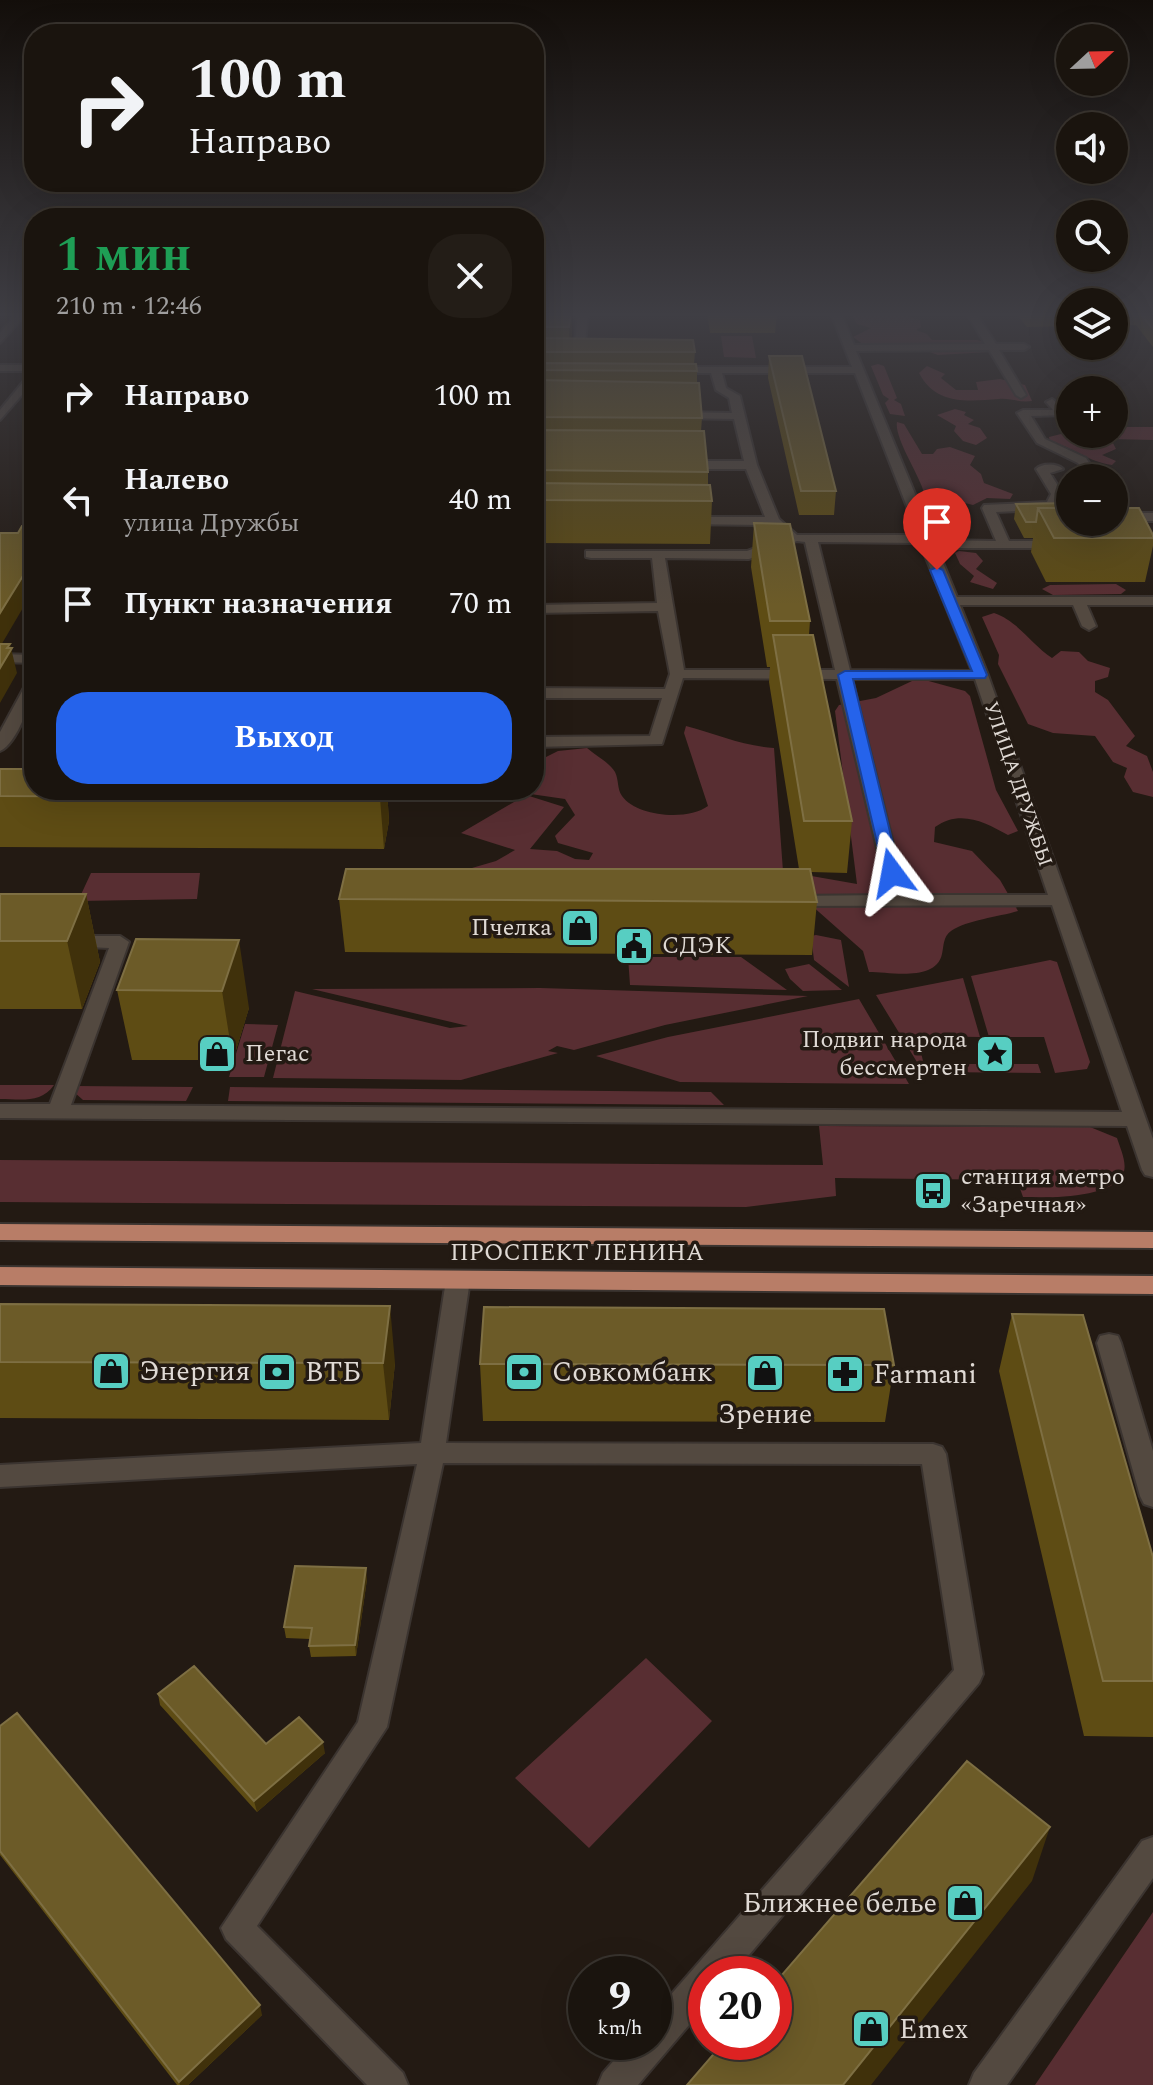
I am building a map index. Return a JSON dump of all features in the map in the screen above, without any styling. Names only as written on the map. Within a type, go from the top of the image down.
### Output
[{"type":"main road","name":"ПРОСПЕКТ ЛЕНИНА","points":[[0,1232],[1153,1240]]},
{"type":"main road","name":"ПРОСПЕКТ ЛЕНИНА","points":[[0,1276],[1153,1285]]},
{"type":"street","points":[[738,410],[751,465],[773,521],[793,538]]},
{"type":"street","name":"УЛИЦА ДРУЖБЫ","points":[[874,410],[981,675],[1153,1170]]},
{"type":"street","points":[[1060,410],[1062,413],[1023,413],[1041,441],[1084,464]]},
{"type":"street","points":[[660,415],[739,416]]},
{"type":"street","points":[[673,465],[751,465]]},
{"type":"street","points":[[1056,469],[1042,469],[1056,492]]},
{"type":"street","points":[[1004,545],[988,508],[1052,506],[1056,496]]},
{"type":"street","points":[[1128,515],[1153,517]]},
{"type":"street","points":[[677,520],[773,521]]},
{"type":"street","points":[[591,554],[749,555],[793,538],[1080,545]]},
{"type":"street","points":[[811,538],[898,900]]},
{"type":"street","points":[[544,742],[656,741],[677,674],[658,554]]},
{"type":"street","points":[[950,601],[1153,601]]},
{"type":"street","points":[[1078,601],[1089,626]]},
{"type":"street","points":[[544,609],[664,607]]},
{"type":"street","points":[[0,658],[24,659]]},
{"type":"street","points":[[677,674],[981,675]]},
{"type":"street","points":[[544,693],[671,694]]},
{"type":"street","points":[[0,746],[24,716]]},
{"type":"street","points":[[778,901],[1058,900]]},
{"type":"street","points":[[45,942],[120,942],[116,978],[77,1051],[58,1112]]},
{"type":"street","points":[[0,1111],[1135,1119]]},
{"type":"street","points":[[391,2085],[237,1928],[372,1727],[432,1453],[458,1280]]},
{"type":"street","points":[[1109,1343],[1153,1496]]},
{"type":"street","points":[[0,1476],[432,1453],[933,1454],[969,1674],[726,1956]]},
{"type":"street","points":[[986,2085],[1153,1852]]},
{"type":"street","points":[[672,2019],[688,2000]]},
{"type":"street","points":[[615,2085],[637,2060]]},
{"type":"shaded area","points":[[888,410],[903,410],[905,416],[890,414]]},
{"type":"shaded area","points":[[951,410],[966,412],[964,415],[974,420],[968,424],[980,428],[987,438],[976,445],[963,441],[954,431],[956,426],[937,415]]},
{"type":"shaded area","points":[[897,422],[904,424],[922,454],[933,454],[937,449],[950,447],[975,456],[970,465],[981,474],[984,483],[1013,494],[1010,499],[987,498],[973,505],[957,501],[953,495],[924,493],[899,437]]},
{"type":"shaded area","points":[[1128,427],[1153,427],[1153,440],[1128,439]]},
{"type":"shaded area","points":[[1056,435],[1056,444],[1050,442],[1049,437]]},
{"type":"shaded area","points":[[1068,448],[1116,448],[1102,455],[1116,461],[1113,464],[1095,461]]},
{"type":"shaded area","points":[[955,553],[976,553],[983,561],[976,569],[997,583],[993,589],[970,582],[974,576],[960,564]]},
{"type":"shaded area","points":[[1116,584],[1126,590],[1121,594],[1053,595],[1042,589],[1050,585]]},
{"type":"shaded area","points":[[994,613],[1010,621],[1052,658],[1061,651],[1079,652],[1088,661],[1110,668],[1108,677],[1095,681],[1095,692],[1108,700],[1135,736],[1126,746],[1147,756],[1153,772],[1153,797],[1133,792],[1124,777],[1127,768],[1113,762],[1095,736],[1053,733],[1028,724],[998,664],[999,655],[982,617]]},
{"type":"shaded area","points":[[925,680],[965,691],[970,696],[996,790],[1018,831],[1008,835],[981,822],[963,818],[935,827],[934,842],[972,851],[1000,880],[1018,911],[974,921],[948,933],[938,963],[931,969],[911,974],[869,972],[863,951],[802,897],[441,877],[496,861],[515,850],[461,833],[517,800],[542,800],[564,807],[530,849],[557,851],[575,859],[589,860],[593,853],[558,843],[555,836],[575,815],[565,799],[544,796],[544,758],[558,751],[587,748],[613,769],[622,796],[639,809],[676,815],[708,806],[684,733],[686,726],[740,742],[774,748],[783,871],[857,884],[835,711],[839,705],[876,698],[912,681]]},
{"type":"shaded area","points":[[91,873],[200,873],[197,899],[78,901]]},
{"type":"shaded area","points":[[811,936],[841,940],[849,987],[814,960]]},
{"type":"shaded area","points":[[628,957],[741,957],[787,990],[630,985]]},
{"type":"shaded area","points":[[1050,960],[1057,962],[1090,1062],[1087,1069],[1055,1073],[1044,1037],[989,1037],[971,976]]},
{"type":"shaded area","points":[[809,964],[842,990],[803,991],[790,979],[785,969]]},
{"type":"shaded area","points":[[963,978],[980,1037],[917,1036],[924,1065],[920,1067],[876,995]]},
{"type":"shaded area","points":[[540,988],[808,996],[665,1025],[574,1050],[557,1046],[548,1051],[558,1053],[461,1080],[273,1078],[295,991],[450,1028],[468,1026],[312,989]]},
{"type":"shaded area","points":[[859,999],[909,1084],[680,1082],[596,1056],[668,1037]]},
{"type":"shaded area","points":[[245,1024],[278,1025],[264,1077],[229,1077]]},
{"type":"shaded area","points":[[932,1064],[1038,1064],[1041,1073],[929,1072]]},
{"type":"shaded area","points":[[0,1085],[54,1085],[43,1095],[22,1100],[0,1099]]},
{"type":"shaded area","points":[[74,1086],[193,1087],[186,1101],[83,1100],[74,1092]]},
{"type":"shaded area","points":[[230,1087],[711,1092],[724,1105],[228,1101]]},
{"type":"shaded area","points":[[819,1126],[1090,1127],[1117,1138],[1125,1166],[1116,1182],[1092,1193],[1077,1195],[1023,1197],[1017,1180],[835,1178],[836,1196],[746,1207],[0,1202],[0,1160],[823,1165]]},
{"type":"shaded area","points":[[646,1658],[712,1721],[589,1848],[515,1778]]},
{"type":"shaded area","points":[[1153,1912],[1153,2085],[1035,2085]]},
{"type":"building","points":[[544,410],[701,410],[702,418],[544,417]]},
{"type":"building","points":[[782,410],[816,410],[836,491],[801,491]]},
{"type":"building","points":[[544,430],[704,431],[708,472],[544,470]]},
{"type":"building","points":[[544,483],[710,485],[712,501],[544,500]]},
{"type":"building","points":[[1056,503],[1056,508],[1038,508],[1036,522],[1026,522],[1016,504]]},
{"type":"building","points":[[1038,508],[1056,508],[1056,536],[1128,536],[1128,508],[1139,508],[1153,535],[1153,538],[1054,538]]},
{"type":"building","points":[[754,523],[790,524],[810,621],[770,621]]},
{"type":"building","points":[[22,526],[24,574],[0,613],[0,533],[18,533]]},
{"type":"building","points":[[773,635],[813,635],[852,821],[804,821]]},
{"type":"building","points":[[0,644],[10,644],[7,648],[12,648],[0,668]]},
{"type":"building","points":[[0,769],[24,769],[24,796],[0,796]]},
{"type":"building","points":[[346,869],[810,869],[817,902],[339,899]]},
{"type":"building","points":[[0,894],[86,894],[67,941],[0,941]]},
{"type":"building","points":[[136,939],[239,940],[222,991],[117,990]]},
{"type":"building","points":[[0,1304],[390,1306],[383,1363],[0,1362]]},
{"type":"building","points":[[484,1307],[884,1309],[894,1365],[480,1364]]},
{"type":"building","points":[[1012,1314],[1083,1315],[1153,1557],[1153,1681],[1103,1681]]},
{"type":"building","points":[[295,1566],[366,1568],[355,1645],[309,1646],[312,1628],[284,1627]]},
{"type":"building","points":[[194,1666],[266,1744],[299,1717],[323,1742],[254,1801],[158,1694]]},
{"type":"building","points":[[17,1713],[260,2005],[179,2082],[0,1851],[0,1726]]},
{"type":"building","points":[[967,1761],[1050,1827],[843,2085],[687,2085],[709,2060],[792,2060],[792,1963]]},
{"type":"place","name":"Пчелка","points":[[580,928]]},
{"type":"place","name":"СДЭК","points":[[634,946]]},
{"type":"place","name":"Пегас","points":[[217,1054]]},
{"type":"place","name":"Подвиг народа бессмертен","points":[[995,1054]]},
{"type":"place","name":"станция метро «Заречная»","points":[[933,1191]]},
{"type":"place","name":"Энергия","points":[[111,1371]]},
{"type":"place","name":"ВТБ","points":[[277,1372]]},
{"type":"place","name":"Совкомбанк","points":[[524,1372]]},
{"type":"place","name":"Зрение","points":[[765,1373]]},
{"type":"place","name":"Farmani","points":[[845,1374]]},
{"type":"place","name":"Ближнее белье","points":[[965,1903]]},
{"type":"place","name":"Emex","points":[[871,2029]]},
{"type":"route","points":[[892,873],[845,675],[981,675],[937,570]]}]
